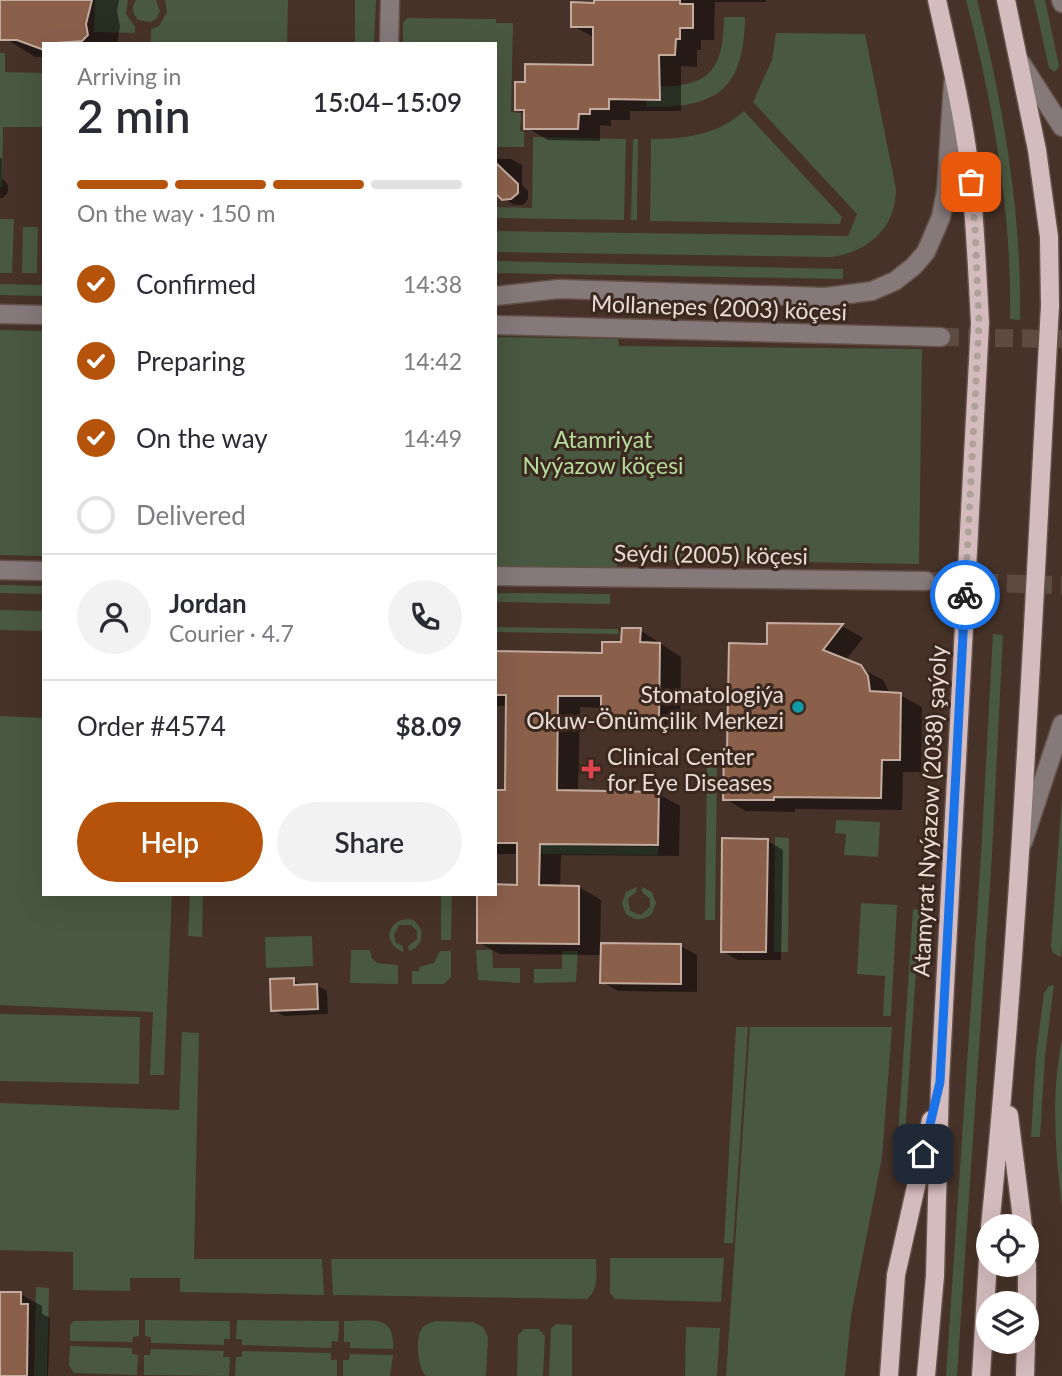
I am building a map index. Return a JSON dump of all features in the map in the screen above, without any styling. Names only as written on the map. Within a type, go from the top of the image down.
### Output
[{"type":"main road","name":"Atamyrat Nyýazow (2038) şaýoly","points":[[926,1376],[935,1276],[940,1082],[979,323],[975,228],[968,160],[937,0]]},
{"type":"main road","points":[[991,1214],[1005,1084],[1020,852],[1050,306],[1049,237],[1037,149],[1006,0]]},
{"type":"main road","points":[[889,1376],[896,1275],[940,1082]]},
{"type":"main road","points":[[1005,1084],[1021,1214]]},
{"type":"main road","points":[[981,1376],[987,1277]]},
{"type":"main road","points":[[1025,1376],[1026,1354]]},
{"type":"street","points":[[389,42],[390,0]]},
{"type":"street","points":[[1021,63],[1062,127]]},
{"type":"street","points":[[497,296],[559,289],[826,297],[872,291],[895,281],[926,252],[941,217],[946,191],[953,73]]},
{"type":"street","points":[[0,314],[42,315]]},
{"type":"street","name":"Mollanepes (2003) köçesi","points":[[497,325],[941,338]]},
{"type":"street","points":[[0,570],[42,571]]},
{"type":"street","name":"Seýdi (2005) köçesi","points":[[497,576],[926,581]]},
{"type":"street","points":[[1020,852],[1062,724]]},
{"type":"green space","points":[[95,0],[128,0],[126,14],[135,27],[135,33],[94,32]]},
{"type":"green space","points":[[136,0],[156,0],[160,11],[157,18],[151,22],[138,20],[133,10]]},
{"type":"green space","points":[[165,0],[288,0],[287,42],[151,42],[151,29],[159,26],[167,12]]},
{"type":"green space","points":[[355,0],[376,0],[374,42],[355,42]]},
{"type":"green space","points":[[966,0],[977,0],[1003,119],[1018,239],[1020,320],[1010,319],[1008,238],[999,158],[985,78]]},
{"type":"green space","points":[[1034,0],[1045,0],[1059,66],[1055,72],[1049,68]]},
{"type":"green space","points":[[724,17],[745,17],[739,62],[732,78],[721,90],[691,104],[646,107],[646,87],[683,85],[707,75],[720,54]]},
{"type":"green space","points":[[407,18],[496,19],[496,23],[513,23],[511,112],[521,113],[520,131],[524,132],[524,147],[497,147],[497,42],[403,42],[403,23]]},
{"type":"green space","points":[[776,33],[865,34],[896,189],[891,215],[878,236],[868,244],[832,257],[497,252],[497,231],[848,236],[857,214],[753,102],[772,60]]},
{"type":"green space","points":[[0,53],[5,53],[5,72],[42,73],[42,127],[3,127],[0,187]]},
{"type":"green space","points":[[744,111],[842,217],[840,224],[650,221],[651,139],[700,134],[723,125]]},
{"type":"green space","points":[[533,137],[626,139],[624,220],[497,218],[497,207],[532,208]]},
{"type":"green space","points":[[633,139],[638,139],[637,220],[631,220]]},
{"type":"green space","points":[[0,219],[14,219],[12,273],[0,273]]},
{"type":"green space","points":[[23,227],[38,227],[37,273],[22,273]]},
{"type":"green space","points":[[497,261],[843,269],[843,279],[497,273]]},
{"type":"green space","points":[[0,284],[42,285],[42,296],[0,295]]},
{"type":"green space","points":[[0,330],[42,331],[42,556],[0,555]]},
{"type":"green space","name":"Atamriyat Nyýazow köçesi","points":[[497,337],[618,339],[619,346],[922,349],[919,564],[618,559],[617,569],[497,566]]},
{"type":"green space","points":[[0,585],[42,586],[42,594],[0,593]]},
{"type":"green space","points":[[497,593],[610,594],[610,604],[497,602]]},
{"type":"green space","points":[[0,610],[42,611],[42,631],[0,630]]},
{"type":"green space","points":[[497,627],[618,629],[618,634],[497,632]]},
{"type":"green space","points":[[993,634],[1003,635],[992,855],[957,1376],[946,1376],[981,855]]},
{"type":"green space","points":[[0,716],[42,718],[42,896],[172,896],[164,1075],[150,1075],[153,1012],[0,1005]]},
{"type":"green space","points":[[707,767],[717,767],[715,920],[705,920]]},
{"type":"green space","points":[[1062,798],[1061,957],[1053,953],[1051,946]]},
{"type":"green space","points":[[836,820],[880,822],[878,857],[844,855],[846,834],[835,833]]},
{"type":"green space","points":[[775,837],[789,838],[788,952],[774,952]]},
{"type":"green space","points":[[542,845],[658,847],[658,855],[542,854]]},
{"type":"green space","points":[[637,887],[636,892],[628,899],[630,911],[641,915],[650,907],[650,899],[642,892],[642,887],[652,892],[656,903],[652,914],[639,919],[626,914],[622,903],[626,892]]},
{"type":"green space","points":[[190,896],[203,896],[202,937],[188,936]]},
{"type":"green space","points":[[441,896],[452,896],[451,940],[441,940]]},
{"type":"green space","points":[[861,903],[897,905],[891,1016],[883,1016],[885,976],[857,974]]},
{"type":"green space","points":[[913,909],[920,910],[905,1136],[898,1136]]},
{"type":"green space","points":[[414,920],[421,929],[421,937],[418,946],[409,951],[408,946],[417,939],[417,931],[411,925],[399,925],[394,935],[396,943],[403,946],[403,952],[392,943],[390,932],[395,923]]},
{"type":"green space","points":[[312,936],[313,966],[266,968],[265,937]]},
{"type":"green space","points":[[351,950],[370,950],[377,963],[398,965],[398,984],[350,983]]},
{"type":"green space","points":[[476,950],[492,950],[493,968],[520,968],[520,983],[478,980]]},
{"type":"green space","points":[[440,951],[451,951],[451,977],[444,984],[412,984],[412,971],[419,971],[419,967],[434,963]]},
{"type":"green space","points":[[562,951],[578,951],[576,982],[534,983],[534,969],[562,969]]},
{"type":"green space","points":[[1054,985],[1045,1056],[1040,1137],[1031,1137],[1036,1055],[1044,993],[1049,986]]},
{"type":"green space","points":[[0,1014],[140,1017],[139,1084],[0,1081]]},
{"type":"green space","points":[[736,1027],[748,1027],[733,1243],[724,1243]]},
{"type":"green space","points":[[750,1027],[892,1027],[882,1157],[851,1316],[845,1376],[726,1376]]},
{"type":"green space","points":[[182,1032],[199,1033],[194,1259],[322,1259],[324,1295],[180,1292],[180,1278],[130,1278],[130,1291],[73,1290],[73,1252],[0,1250],[0,1103],[179,1110]]},
{"type":"green space","points":[[1062,1039],[1062,1207],[1055,1123],[1056,1081]]},
{"type":"green space","points":[[610,1258],[724,1258],[721,1302],[615,1299],[610,1293]]},
{"type":"green space","points":[[331,1259],[596,1259],[596,1281],[587,1299],[333,1295]]},
{"type":"green space","points":[[36,1287],[49,1288],[47,1376],[34,1376]]},
{"type":"green space","points":[[139,1320],[139,1336],[133,1337],[132,1342],[70,1341],[70,1325],[73,1321]]},
{"type":"green space","points":[[145,1320],[230,1321],[230,1339],[224,1339],[224,1345],[151,1343],[151,1337],[145,1336]]},
{"type":"green space","points":[[237,1320],[339,1321],[338,1342],[332,1341],[331,1348],[242,1345],[242,1339],[236,1339]]},
{"type":"green space","points":[[372,1320],[385,1324],[393,1337],[393,1349],[350,1348],[350,1342],[344,1342],[344,1321]]},
{"type":"green space","points":[[436,1321],[473,1322],[483,1327],[488,1337],[486,1376],[426,1376],[419,1361],[419,1335],[424,1326]]},
{"type":"green space","points":[[556,1324],[572,1325],[572,1376],[549,1376],[551,1328]]},
{"type":"green space","points":[[686,1327],[720,1328],[717,1376],[685,1376]]},
{"type":"green space","points":[[524,1329],[539,1329],[545,1336],[543,1376],[517,1376],[518,1335]]},
{"type":"green space","points":[[70,1346],[132,1348],[132,1354],[138,1355],[137,1375],[74,1373],[69,1366]]},
{"type":"green space","points":[[151,1349],[224,1351],[223,1357],[230,1357],[229,1376],[144,1375],[144,1355],[150,1355]]},
{"type":"green space","points":[[242,1351],[331,1353],[331,1360],[337,1360],[337,1376],[235,1376],[236,1357],[242,1357]]},
{"type":"green space","points":[[350,1354],[393,1355],[390,1376],[343,1376],[343,1360],[349,1360]]},
{"type":"building","points":[[0,0],[92,0],[86,24],[88,35],[82,41],[42,42],[42,49],[17,40],[0,40]]},
{"type":"building","points":[[594,0],[680,0],[680,4],[693,4],[693,28],[680,28],[675,55],[659,55],[660,100],[609,99],[609,109],[590,109],[590,114],[579,114],[578,129],[524,129],[524,110],[515,110],[515,82],[525,82],[525,64],[593,65],[593,27],[571,27],[571,2],[594,3]]},
{"type":"building","points":[[497,164],[518,184],[518,193],[511,199],[502,200],[497,195]]},
{"type":"building","name":"Stomatologiýa Okuw-Önümçilik Merkezi","points":[[767,623],[843,624],[823,650],[861,665],[868,676],[870,691],[901,693],[900,760],[882,760],[881,798],[774,797],[774,800],[723,800],[729,643],[767,644]]},
{"type":"building","points":[[622,628],[641,628],[640,642],[660,643],[659,719],[601,718],[601,696],[558,696],[557,790],[659,792],[658,845],[540,844],[539,885],[579,886],[579,944],[477,943],[477,896],[497,896],[497,884],[517,885],[517,843],[497,843],[497,790],[505,790],[506,695],[497,695],[497,651],[602,653],[602,642],[621,642]]},
{"type":"building","points":[[722,838],[768,839],[766,952],[721,952]]},
{"type":"building","points":[[601,943],[681,944],[681,984],[600,983]]},
{"type":"building","points":[[294,978],[294,985],[317,984],[318,1009],[271,1011],[270,979]]},
{"type":"building","points":[[0,1292],[21,1292],[21,1304],[28,1304],[27,1376],[0,1376]]},
{"type":"tunnel","points":[[941,337],[1062,339]]},
{"type":"tunnel","points":[[926,581],[1062,585]]},
{"type":"way so far","points":[[965,595],[979,323],[971,182]]},
{"type":"place","name":"Stomatologiýa Okuw-Önümçilik Merkezi","points":[[798,707]]},
{"type":"place","name":"Clinical Center for Eye Diseases","points":[[591,769]]},
{"type":"route","points":[[923,1154],[940,1082],[965,595]]}]
